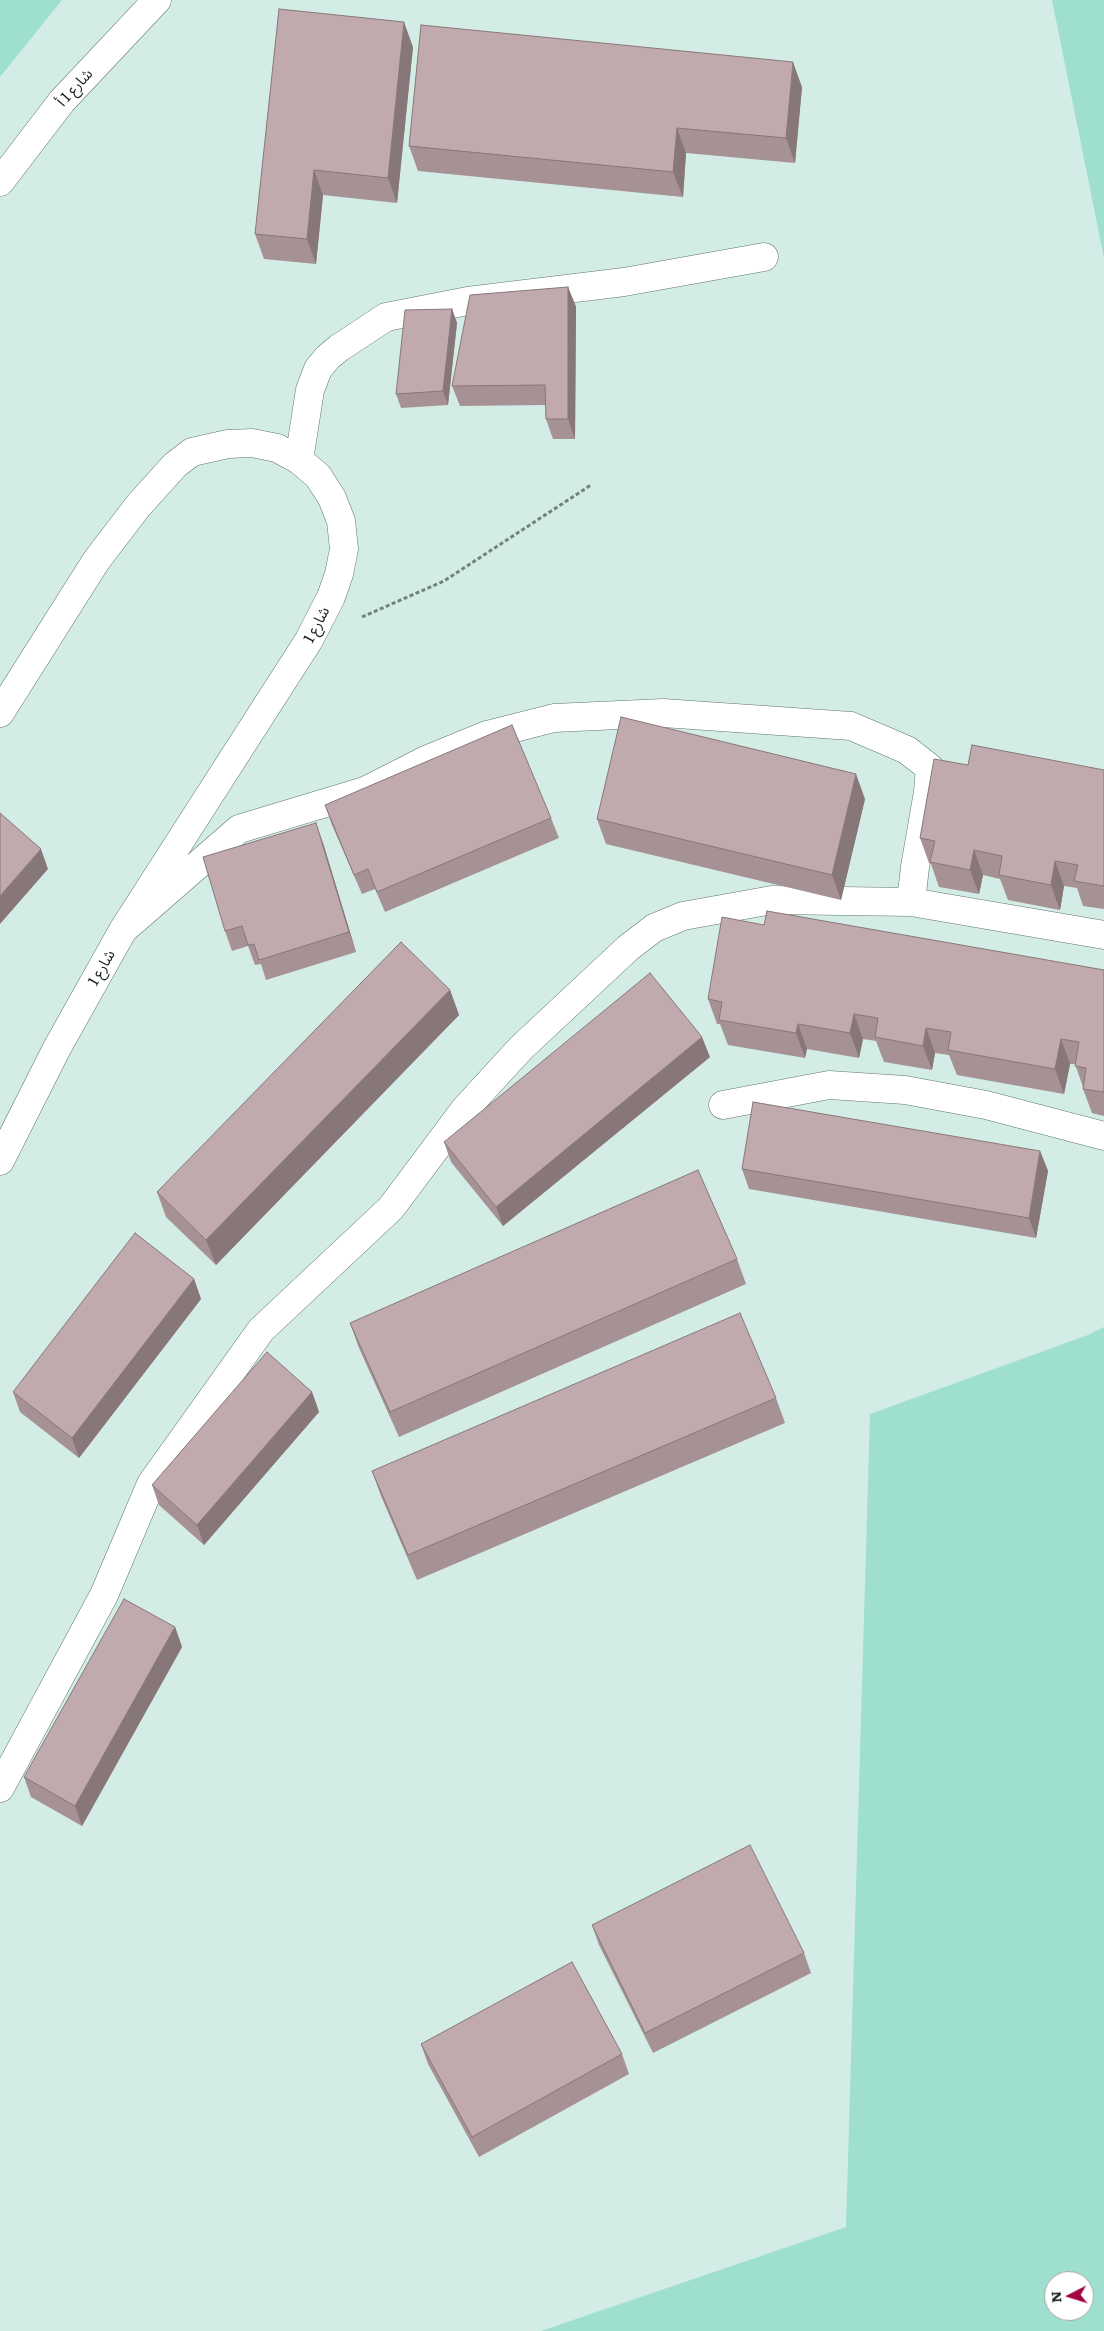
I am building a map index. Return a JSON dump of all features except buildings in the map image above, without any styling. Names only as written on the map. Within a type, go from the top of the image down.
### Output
[{"type":"street","name":"شارع 1 أ","points":[[0,182],[62,102],[157,0]]},
{"type":"street","points":[[300,460],[310,390],[318,369],[339,348],[386,318],[468,301],[624,282],[764,257]]},
{"type":"street","name":"شارع 1","points":[[0,713],[96,561],[138,506],[175,465],[192,452],[252,443],[277,448],[300,460],[318,476],[332,498],[341,521],[344,549],[332,597],[309,640],[124,930],[56,1048],[0,1160]]},
{"type":"street","points":[[124,930],[239,829],[365,791],[426,760],[487,735],[554,718],[602,715],[663,714],[851,726],[907,750],[930,768],[911,902]]},
{"type":"street","points":[[0,1788],[104,1595],[151,1484],[261,1330],[391,1208],[464,1109],[521,1048],[628,948],[654,928],[684,916],[772,900],[911,902],[1104,935]]},
{"type":"street","points":[[723,1105],[829,1085],[905,1090],[986,1105],[1104,1136]]},
{"type":"path","points":[[309,640],[444,581],[591,485]]},
{"type":"green space","points":[[0,0],[62,0],[0,77]]},
{"type":"green space","points":[[1052,0],[1104,0],[1104,258]]},
{"type":"green space","points":[[1104,1327],[1104,2331],[541,2331],[846,2227],[870,1414],[1088,1335]]}]
